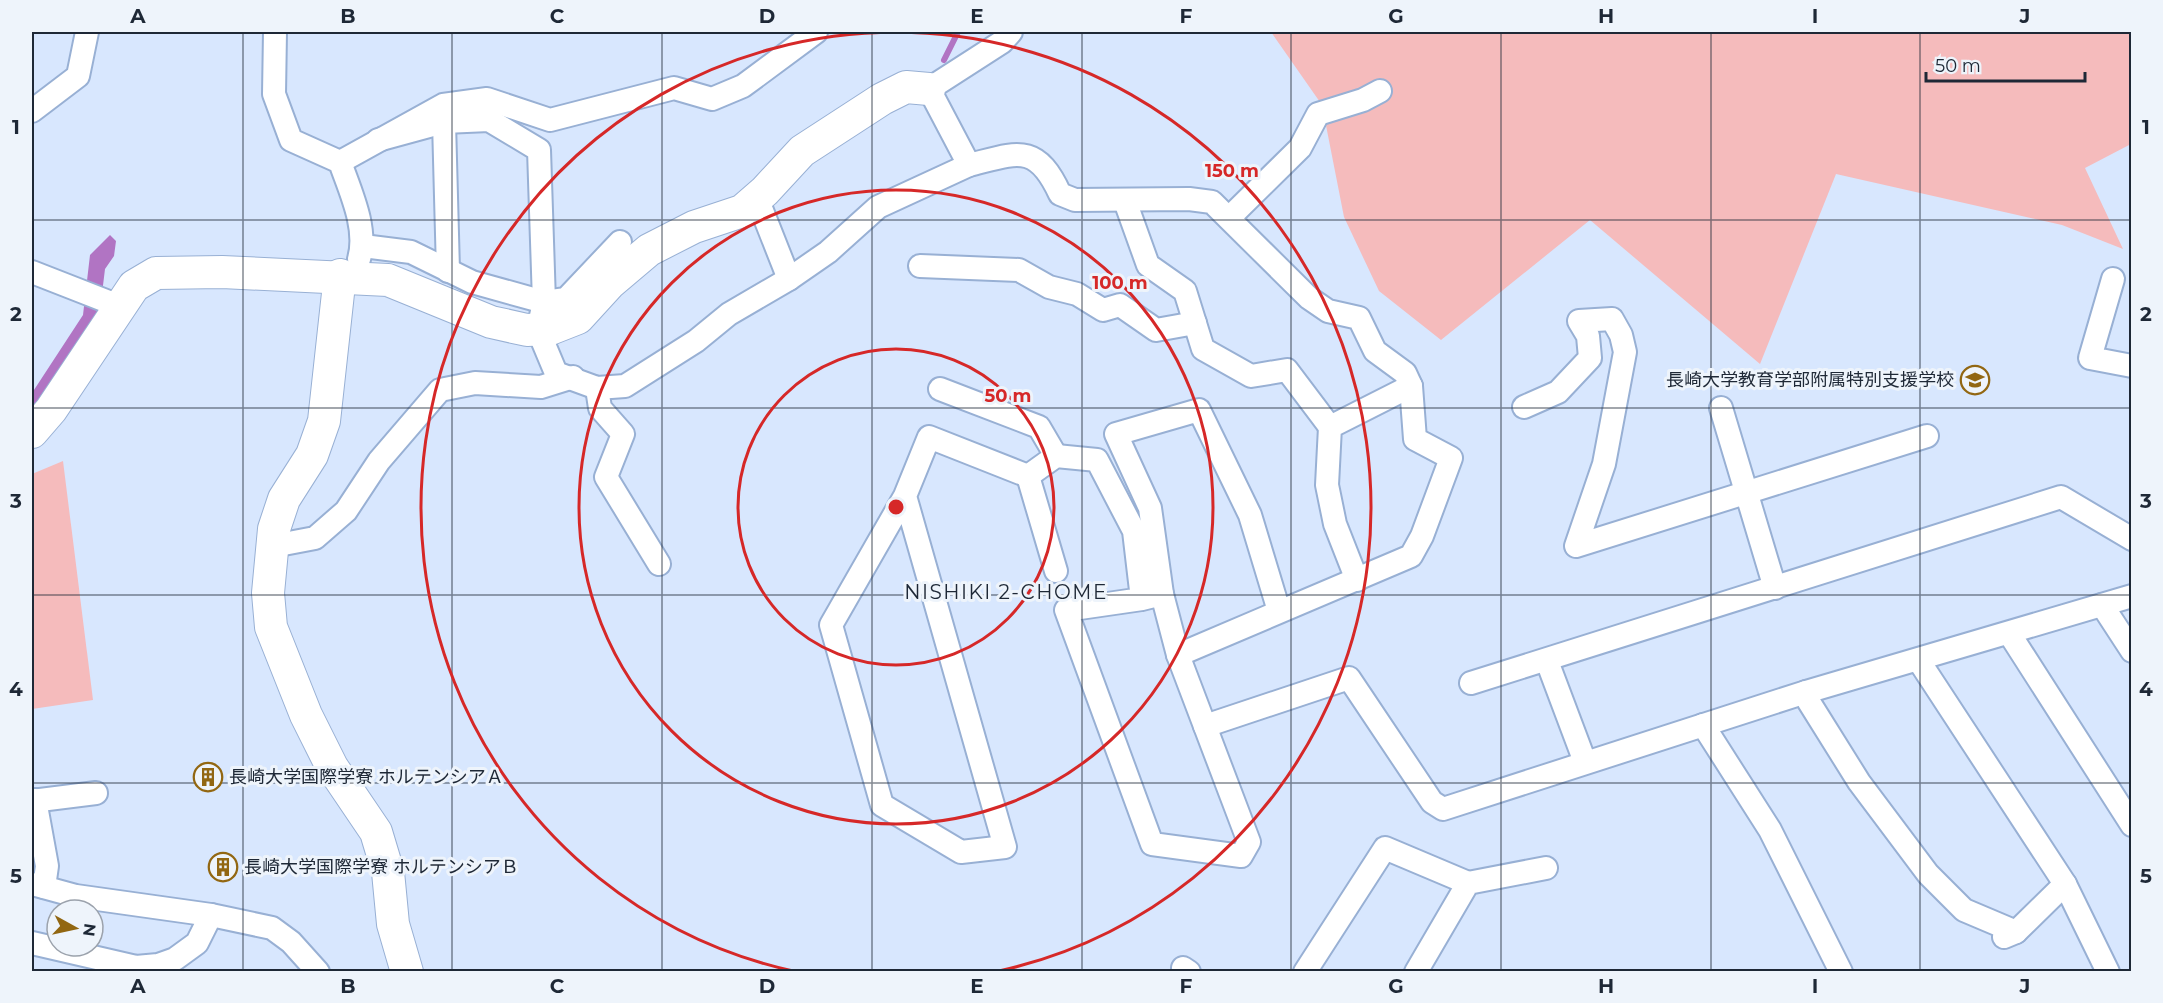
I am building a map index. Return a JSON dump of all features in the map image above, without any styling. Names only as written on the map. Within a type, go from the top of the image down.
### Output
[{"type":"street","points":[[32,111],[78,76],[87,32]]},
{"type":"street","points":[[275,32],[274,94],[291,140],[340,162],[354,201],[363,246],[358,262],[349,276],[324,421],[312,455],[284,499],[274,529],[268,593],[271,627],[306,715],[332,767],[376,831],[388,872],[393,924],[407,972]]},
{"type":"street","points":[[363,246],[411,252],[541,316],[550,329],[578,318],[610,284],[650,250],[694,227],[742,211],[802,152],[882,99],[906,87],[929,89],[1002,42],[1011,32]]},
{"type":"street","points":[[340,162],[443,105],[487,99],[550,120],[674,88],[712,99],[743,86],[809,34]]},
{"type":"street","points":[[929,89],[969,165]]},
{"type":"street","points":[[1229,218],[1300,148],[1318,114],[1363,100],[1380,90]]},
{"type":"street","points":[[378,140],[444,122],[489,120],[539,150],[541,316],[556,373],[573,377],[597,388],[625,386],[696,341],[729,314],[789,279],[828,252],[878,207],[969,165],[1015,154],[1038,159],[1050,171],[1060,194],[1075,200],[1190,199],[1212,202],[1310,298],[1328,311],[1359,318],[1375,351],[1405,373],[1411,386],[1415,439],[1451,458],[1422,536],[1411,556],[1178,655]]},
{"type":"street","points":[[444,122],[448,271]]},
{"type":"street","points":[[757,198],[789,279]]},
{"type":"street","points":[[1125,201],[1148,265],[1185,291],[1203,349],[1251,376],[1287,370],[1330,427],[1327,485],[1335,524],[1357,579]]},
{"type":"street","points":[[32,432],[51,410],[134,286],[156,273],[222,272],[349,276],[388,280],[490,322],[526,330],[541,316],[566,299],[620,242]]},
{"type":"street","points":[[920,266],[1019,270],[1049,286],[1077,294],[1103,310],[1120,305],[1156,330],[1195,323]]},
{"type":"street","points":[[32,272],[119,306]]},
{"type":"street","points":[[2113,279],[2091,358],[2132,366]]},
{"type":"street","points":[[1524,407],[1558,392],[1590,358],[1588,336],[1579,321],[1612,319],[1621,335],[1625,352],[1604,464],[1576,546],[1927,436]]},
{"type":"street","points":[[273,546],[315,538],[345,511],[380,461],[440,390],[476,383],[541,387],[573,377]]},
{"type":"street","points":[[1330,427],[1411,386]]},
{"type":"street","points":[[597,388],[600,408],[623,434],[606,477],[659,564]]},
{"type":"street","points":[[940,389],[1039,426],[1056,456]]},
{"type":"street","points":[[1721,408],[1775,588]]},
{"type":"street","points":[[1152,596],[1150,508],[1116,434],[1199,410],[1250,515],[1279,611]]},
{"type":"street","points":[[905,496],[1005,847],[961,852],[882,805],[831,625],[905,496],[929,437],[1028,476]]},
{"type":"street","points":[[1028,476],[1056,456],[1097,460],[1134,531],[1152,596],[1178,655],[1249,842],[1241,856],[1152,844],[1066,610],[1152,596]]},
{"type":"street","points":[[1028,476],[1056,571]]},
{"type":"street","points":[[1471,683],[1547,661],[2061,497],[2132,539]]},
{"type":"street","points":[[1205,726],[1349,678],[1432,802],[1443,809],[1806,692],[1918,661],[2132,596]]},
{"type":"street","points":[[2102,605],[2132,651]]},
{"type":"street","points":[[2009,633],[2132,825]]},
{"type":"street","points":[[1547,661],[1585,762]]},
{"type":"street","points":[[1918,661],[2066,884],[2108,972]]},
{"type":"street","points":[[1806,692],[1809,702],[1859,782],[1928,874],[1964,910],[2010,935],[2066,884]]},
{"type":"street","points":[[1703,724],[1770,830],[1841,972]]},
{"type":"street","points":[[96,793],[34,800],[47,866],[38,885],[76,896],[211,915],[272,928],[291,942],[318,972]]},
{"type":"street","points":[[1305,972],[1385,848],[1468,883],[1546,868]]},
{"type":"street","points":[[1416,972],[1468,883]]},
{"type":"street","points":[[32,943],[136,968],[158,965],[174,959],[197,943],[211,915]]},
{"type":"shaded area","points":[[1271,32],[2131,32],[2131,144],[2085,168],[2123,249],[2062,225],[1836,174],[1760,364],[1590,220],[1441,340],[1379,291],[1344,217],[1322,105]]},
{"type":"shaded area","points":[[110,235],[116,241],[114,256],[105,269],[100,310],[32,414],[32,393],[83,315],[90,255]]},
{"type":"shaded area","points":[[63,461],[93,700],[32,709],[32,474]]},
{"type":"waterway","points":[[944,60],[958,32]]},
{"type":"place","name":"長崎大学教育学部附属特別支援学校","points":[[1975,380]]},
{"type":"place","name":"長崎大学国際学寮 ホルテンシアＡ","points":[[208,777]]},
{"type":"place","name":"長崎大学国際学寮 ホルテンシアＢ","points":[[223,867]]},
{"type":"district","name":"NISHIKI 2-CHOME","points":[[1006,592]]}]
